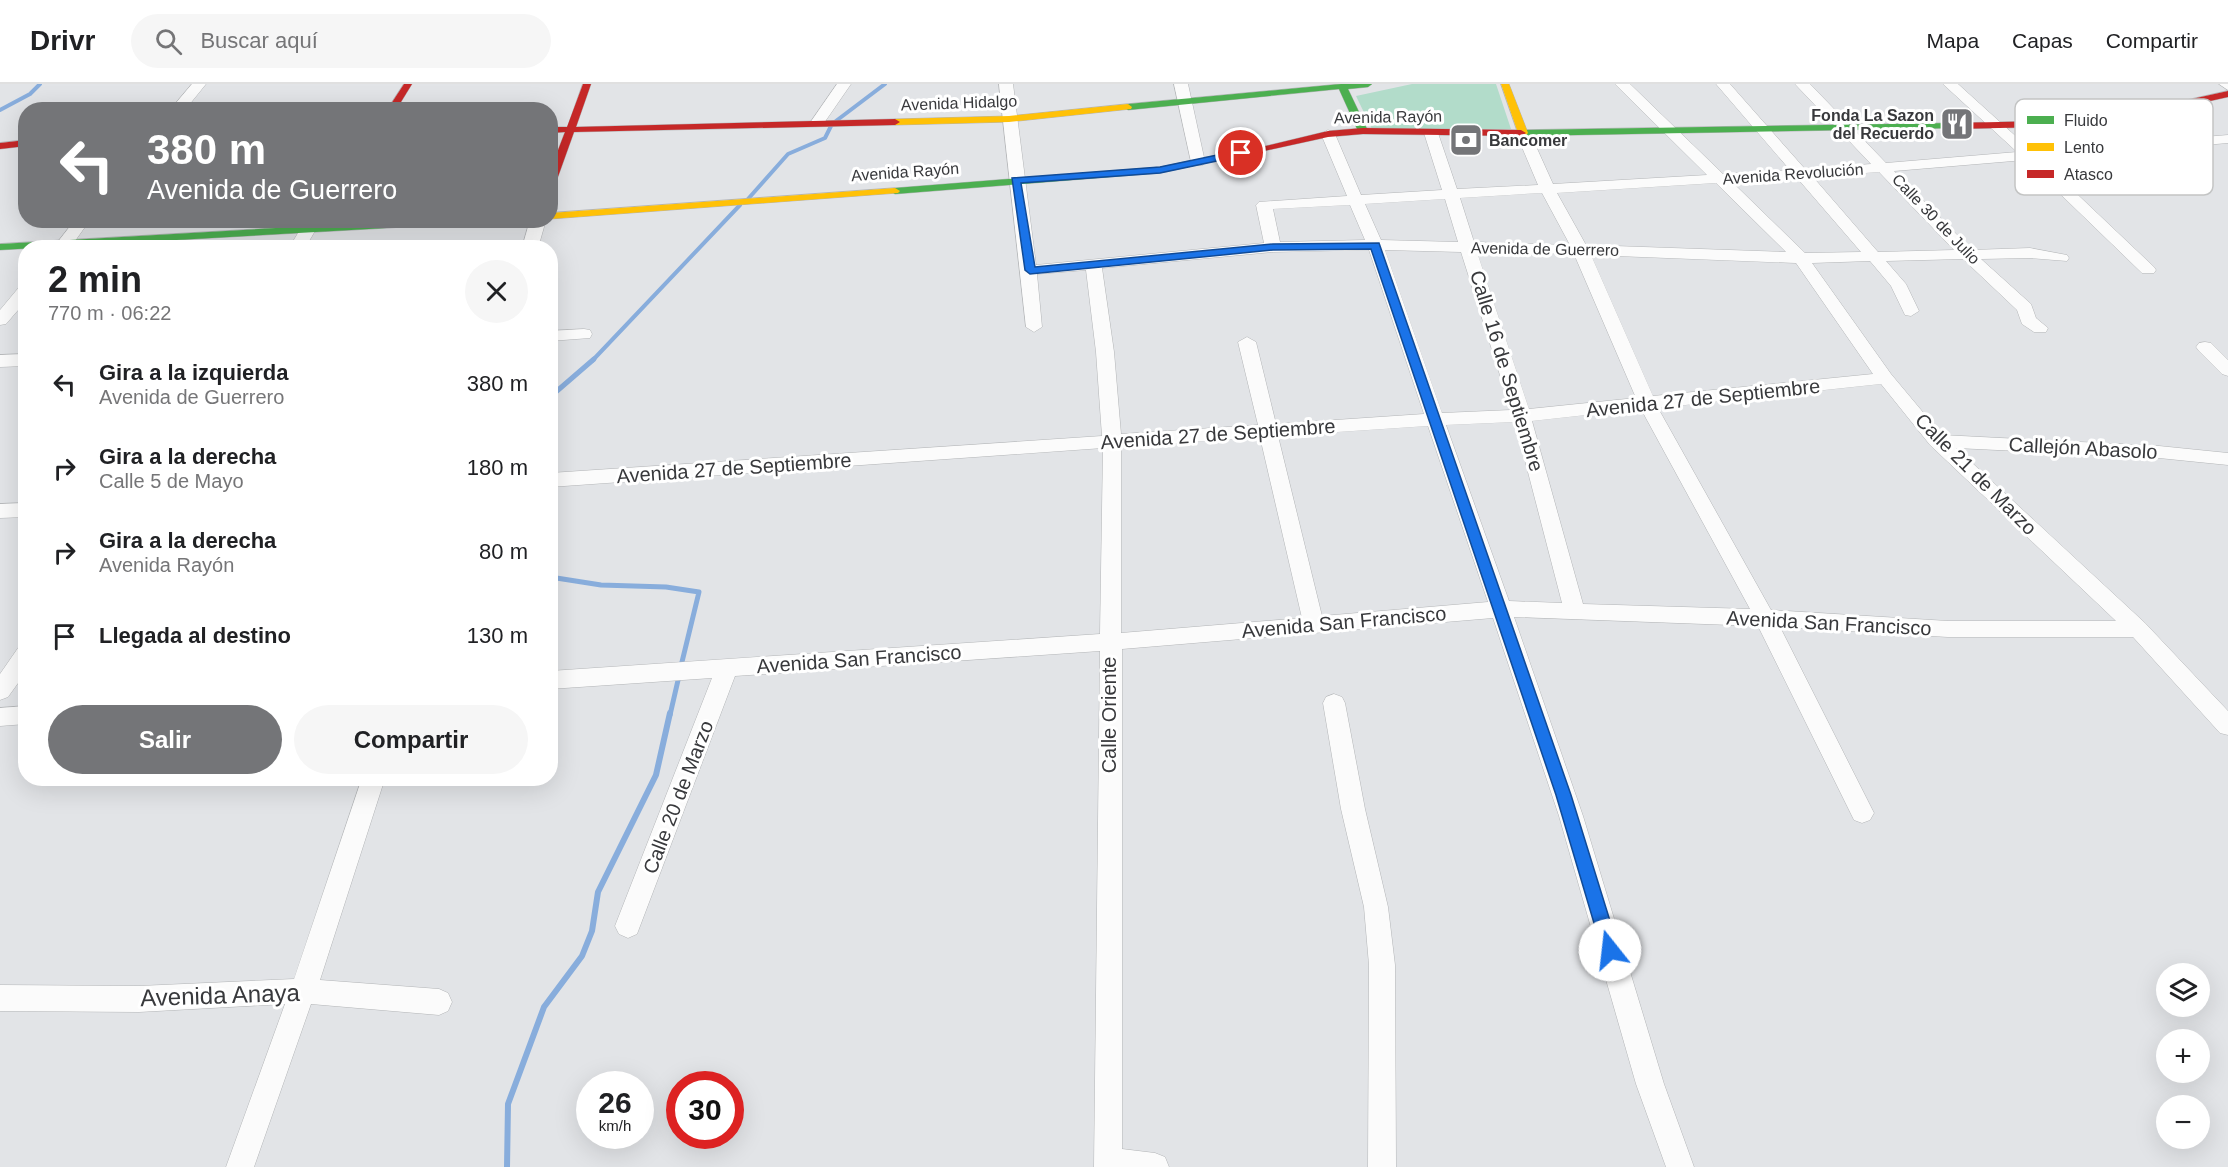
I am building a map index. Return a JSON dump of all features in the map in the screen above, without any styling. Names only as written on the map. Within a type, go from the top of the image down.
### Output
[{"type":"main road","points":[[396,102],[408,84]]},
{"type":"main road","points":[[558,163],[587,84]]},
{"type":"main road","name":"Avenida Hidalgo","points":[[558,130],[1009,119],[1186,103],[1285,89],[1342,88],[1368,84]]},
{"type":"main road","points":[[1505,84],[1523,133]]},
{"type":"main road","points":[[1342,88],[1363,131]]},
{"type":"main road","name":"Avenida Rayón","points":[[2205,99],[2228,94]]},
{"type":"main road","name":"Avenida Rayón","points":[[558,215],[1121,174],[1198,162],[1328,134],[1363,131],[1523,133],[1669,128],[2015,125]]},
{"type":"main road","points":[[0,146],[18,144]]},
{"type":"main road","points":[[137,240],[286,228]]},
{"type":"main road","points":[[0,247],[18,247]]},
{"type":"street","points":[[184,102],[199,84]]},
{"type":"street","points":[[819,123],[844,84]]},
{"type":"street","points":[[1006,84],[1016,180],[1030,270],[1034,327]]},
{"type":"street","points":[[1181,84],[1198,162]]},
{"type":"street","name":"Calle 21 de Marzo","points":[[1622,84],[1801,258],[1885,378],[1937,441],[2138,629],[2228,726]]},
{"type":"street","points":[[1723,84],[1898,284],[1911,310]]},
{"type":"street","name":"Calle 30 de Julio","points":[[1802,84],[1886,167],[1968,255],[2025,308],[2028,321],[2040,328]]},
{"type":"street","points":[[1950,84],[2015,142]]},
{"type":"street","name":"Calle 16 de Septiembre","points":[[1431,133],[1470,248],[1522,416],[1575,612]]},
{"type":"street","points":[[1523,133],[1548,190],[1581,251],[1648,405],[1765,618],[1862,813]]},
{"type":"street","points":[[1328,134],[1358,199],[1375,245],[1502,609],[1571,816],[1650,1084],[1680,1167]]},
{"type":"street","name":"Avenida Revolución","points":[[2213,140],[2228,139]]},
{"type":"street","name":"Avenida Revolución","points":[[1273,247],[1264,205],[1800,174],[2015,155]]},
{"type":"street","points":[[2070,195],[2148,270]]},
{"type":"street","points":[[67,240],[77,228]]},
{"type":"street","name":"Avenida de Guerrero","points":[[1030,270],[1273,247],[1375,245],[1684,252],[1801,258],[2030,253],[2061,258]]},
{"type":"street","name":"Calle Oriente","points":[[1093,264],[1105,352],[1112,442],[1109,642],[1108,1164]]},
{"type":"street","points":[[0,320],[18,299]]},
{"type":"street","points":[[558,336],[584,334]]},
{"type":"street","points":[[1247,342],[1314,625]]},
{"type":"street","points":[[2205,347],[2228,370]]},
{"type":"street","points":[[0,361],[18,360]]},
{"type":"street","name":"Avenida 27 de Septiembre","points":[[558,479],[1268,430],[1522,416],[1648,405],[1885,378]]},
{"type":"street","name":"Callejón Abasolo","points":[[1937,441],[2159,452],[2228,459]]},
{"type":"street","points":[[0,511],[18,510]]},
{"type":"street","name":"Avenida San Francisco","points":[[558,679],[1109,642],[1502,609],[1765,618],[1948,629],[2138,629]]},
{"type":"street","points":[[0,691],[18,665]]},
{"type":"street","name":"Calle 20 de Marzo","points":[[628,926],[717,669]]},
{"type":"street","points":[[1335,703],[1353,809],[1376,907],[1382,965],[1382,1167]]},
{"type":"street","points":[[0,717],[18,716]]},
{"type":"street","points":[[240,1167],[303,991],[371,786]]},
{"type":"street","name":"Avenida Anaya","points":[[0,998],[139,999],[303,991],[439,1002]]},
{"type":"street","points":[[1108,1164],[1155,1167]]},
{"type":"green space","points":[[1412,84],[1496,84],[1511,129],[1372,129],[1356,96]]},
{"type":"waterway","points":[[0,110],[30,94],[40,84]]},
{"type":"waterway","points":[[748,199],[788,154],[825,138],[832,124],[885,84]]},
{"type":"waterway","points":[[593,359],[740,205]]},
{"type":"waterway","points":[[558,390],[593,359]]},
{"type":"waterway","points":[[558,578],[601,585],[666,587],[699,592],[681,666]]},
{"type":"waterway","points":[[670,715],[679,676]]},
{"type":"waterway","points":[[507,1167],[508,1104],[544,1007],[582,956],[592,931],[598,892],[656,775],[670,713]]},
{"type":"traffic: fast","points":[[1128,107],[1368,84]]},
{"type":"traffic: fast","points":[[1343,88],[1363,131]]},
{"type":"traffic: fast","points":[[1521,133],[1952,126]]},
{"type":"traffic: fast","points":[[895,191],[1160,170],[1250,151]]},
{"type":"traffic: fast","points":[[123,240],[334,228]]},
{"type":"traffic: fast","points":[[0,247],[18,246]]},
{"type":"traffic: slow","points":[[1505,84],[1523,133]]},
{"type":"traffic: slow","points":[[895,122],[1009,119],[1128,107]]},
{"type":"traffic: slow","points":[[558,215],[895,191]]},
{"type":"traffic: jam","points":[[396,102],[408,84]]},
{"type":"traffic: jam","points":[[558,163],[587,84]]},
{"type":"traffic: jam","points":[[2205,99],[2228,94]]},
{"type":"traffic: jam","points":[[558,130],[895,122]]},
{"type":"traffic: jam","points":[[1952,126],[2015,125]]},
{"type":"traffic: jam","points":[[1250,151],[1328,134],[1363,131],[1521,133]]},
{"type":"traffic: jam","points":[[0,146],[18,144]]},
{"type":"place","name":"Fonda La Sazon del Recuerdo","points":[[1957,124]]},
{"type":"place","name":"Bancomer","points":[[1466,140]]},
{"type":"route","points":[[1241,153],[1160,170],[1016,180],[1030,270],[1273,247],[1375,245],[1437,419],[1571,816],[1610,950]]}]
